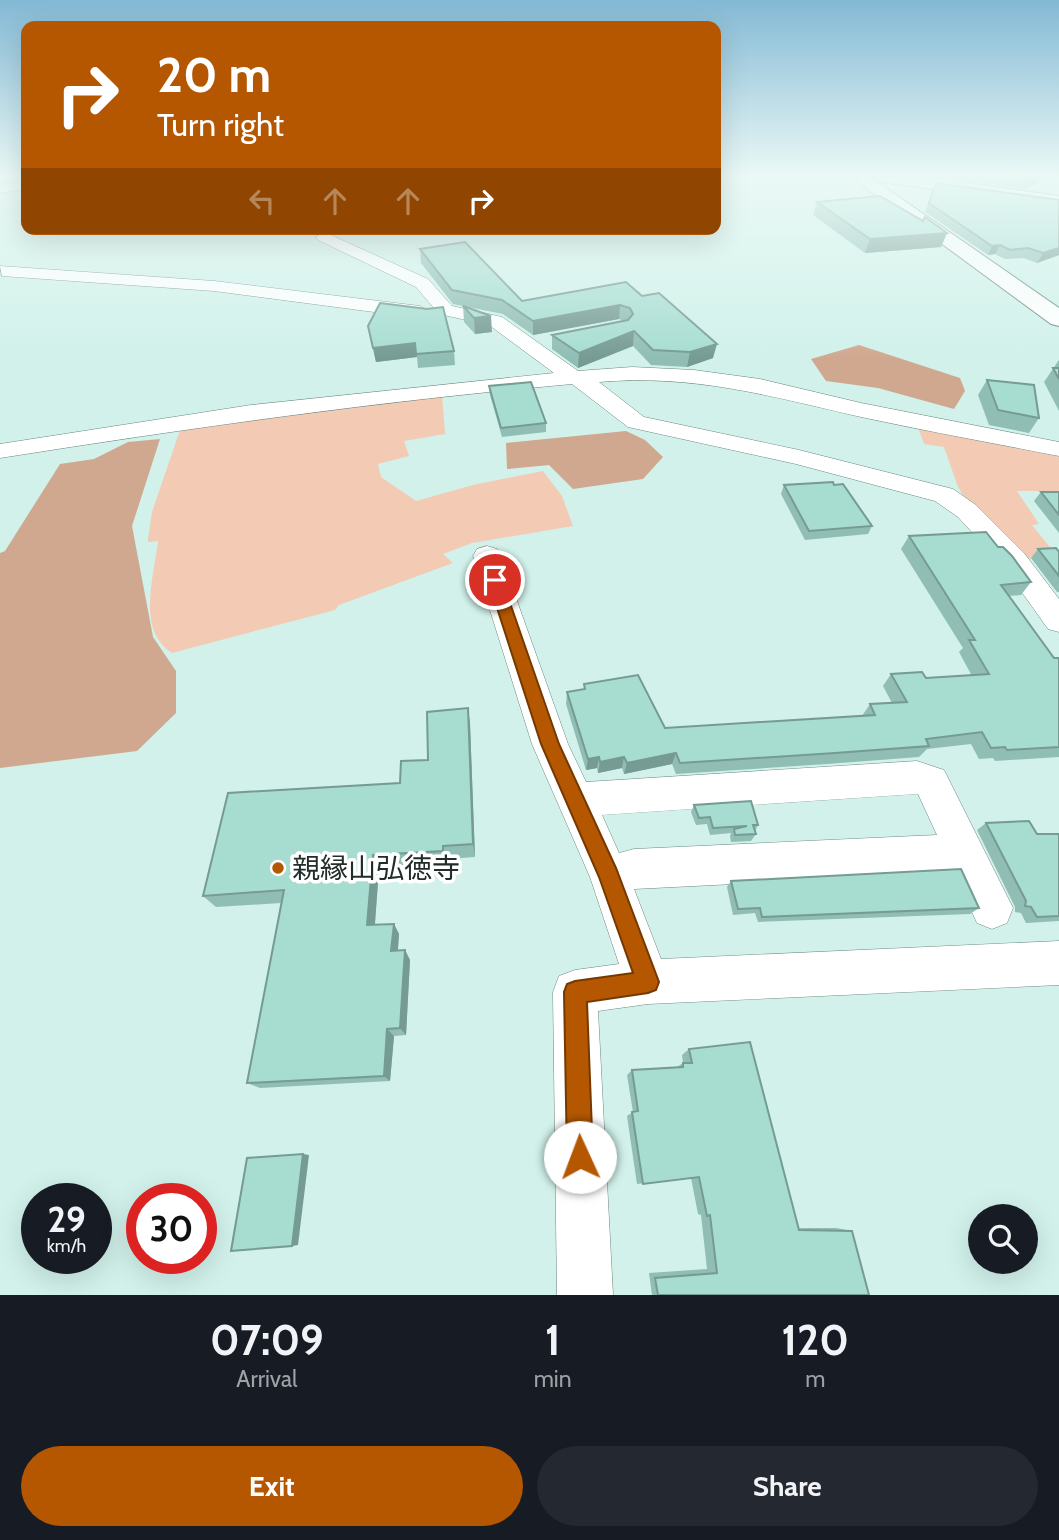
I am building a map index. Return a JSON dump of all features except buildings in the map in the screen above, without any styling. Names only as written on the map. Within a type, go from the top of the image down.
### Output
[{"type":"main road","points":[[944,237],[1059,319]]},
{"type":"street","points":[[325,237],[422,284],[446,310]]},
{"type":"street","points":[[2,271],[214,286],[429,314],[446,310],[495,321],[574,379],[585,382],[636,422],[799,457],[944,495],[967,511],[1014,560],[1059,621]]},
{"type":"street","points":[[527,345],[553,340]]},
{"type":"street","points":[[0,451],[251,412],[443,389],[632,373],[694,376],[760,385],[861,410],[1059,449]]},
{"type":"street","points":[[487,556],[550,744],[609,875],[648,982]]},
{"type":"street","points":[[576,800],[917,776],[931,782],[992,908]]},
{"type":"street","points":[[609,875],[634,869],[965,853]]},
{"type":"street","points":[[585,1295],[575,992],[648,982],[1059,963]]},
{"type":"shaded area","points":[[859,345],[960,378],[965,391],[954,409],[878,388],[826,381],[811,359]]},
{"type":"shaded area","points":[[442,394],[445,434],[404,441],[409,456],[378,464],[381,477],[416,501],[473,485],[543,471],[562,496],[573,526],[472,543],[443,554],[453,563],[339,605],[335,610],[172,653],[161,643],[154,631],[150,602],[158,541],[148,542],[148,539],[152,512],[181,427]]},
{"type":"shaded area","points":[[918,427],[1059,455],[1059,491],[1017,491],[1039,524],[1032,525],[1057,556],[1025,559],[971,508],[958,487],[944,447],[924,444]]},
{"type":"shaded area","points":[[626,431],[645,440],[663,457],[643,479],[573,489],[549,465],[507,469],[506,443]]},
{"type":"shaded area","points":[[160,439],[132,526],[153,637],[176,671],[176,713],[137,751],[0,768],[0,553],[5,551],[60,464],[94,459],[128,442]]},
{"type":"place","name":"親縁山弘徳寺","points":[[278,868]]},
{"type":"route","points":[[495,580],[550,744],[609,875],[648,982],[575,992],[580,1157]]}]
